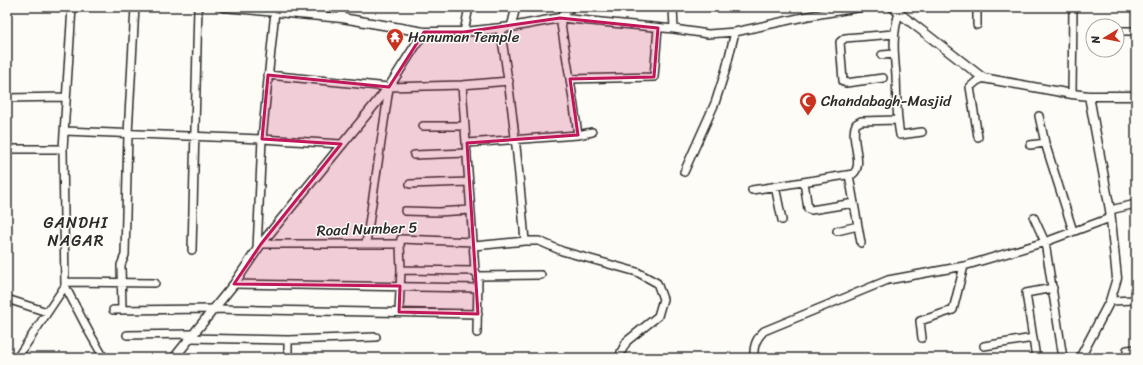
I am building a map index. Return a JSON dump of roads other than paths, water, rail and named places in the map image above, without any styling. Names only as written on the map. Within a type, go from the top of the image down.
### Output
[{"type":"street","points":[[72,7],[63,149],[65,284],[104,358]]},
{"type":"street","points":[[122,310],[121,265],[125,255],[128,134],[135,7]]},
{"type":"street","points":[[192,250],[198,7]]},
{"type":"street","points":[[223,7],[342,18],[424,32],[464,32],[511,27],[560,18],[674,29],[708,34],[735,32],[808,16],[863,7]]},
{"type":"street","points":[[342,7],[342,18]]},
{"type":"street","points":[[464,32],[469,7]]},
{"type":"street","points":[[511,27],[516,7]]},
{"type":"street","points":[[560,18],[570,7]]},
{"type":"street","points":[[673,7],[674,29]]},
{"type":"street","points":[[977,7],[977,25]]},
{"type":"street","points":[[1072,94],[1073,7]]},
{"type":"street","points":[[896,10],[894,27],[894,54],[897,120],[900,135],[922,132]]},
{"type":"street","points":[[896,10],[983,78],[1072,94],[1089,96],[1136,96]]},
{"type":"street","points":[[259,247],[262,139],[275,11]]},
{"type":"street","points":[[560,18],[578,135]]},
{"type":"street","points":[[500,28],[517,140],[525,241]]},
{"type":"street","points":[[570,79],[654,78],[658,28]]},
{"type":"street","points":[[1125,31],[1136,31]]},
{"type":"street","points":[[174,358],[234,284],[259,247],[341,144],[389,87],[424,32]]},
{"type":"street","points":[[684,172],[715,103],[726,69],[735,32]]},
{"type":"street","points":[[883,78],[846,83],[843,81],[840,42],[845,38],[894,34]]},
{"type":"street","points":[[882,55],[894,54]]},
{"type":"street","points":[[268,75],[389,87],[462,85],[509,81]]},
{"type":"street","points":[[978,137],[970,87],[983,78]]},
{"type":"street","points":[[462,85],[467,143],[470,210],[478,288],[477,333]]},
{"type":"street","points":[[366,244],[389,87]]},
{"type":"street","points":[[1080,358],[1110,301],[1117,278],[1110,214],[1089,96]]},
{"type":"street","points":[[7,98],[66,97]]},
{"type":"street","points":[[1039,116],[1045,143],[1073,231]]},
{"type":"street","points":[[752,190],[853,174],[856,172],[858,166],[854,132],[856,124],[861,121],[897,120]]},
{"type":"street","points":[[423,126],[465,126]]},
{"type":"street","points":[[65,131],[262,139],[341,144]]},
{"type":"street","points":[[467,143],[578,135],[592,132]]},
{"type":"street","points":[[1030,145],[1045,143]]},
{"type":"street","points":[[7,149],[63,149]]},
{"type":"street","points":[[414,155],[467,153]]},
{"type":"street","points":[[849,175],[862,243]]},
{"type":"street","points":[[410,184],[469,182]]},
{"type":"street","points":[[804,182],[808,209],[811,210],[854,203]]},
{"type":"street","points":[[775,186],[782,220]]},
{"type":"street","points":[[754,358],[753,352],[755,342],[764,331],[888,280],[964,266],[1045,242],[1136,204]]},
{"type":"street","points":[[405,211],[438,212],[470,210]]},
{"type":"street","points":[[1034,218],[1045,242],[1063,358]]},
{"type":"street","points":[[838,231],[858,226]]},
{"type":"street","name":"Road Number 5","points":[[259,247],[400,244],[401,239],[473,244]]},
{"type":"street","points":[[473,244],[539,241],[562,251],[637,272],[657,283],[663,299],[658,316],[626,341],[620,358]]},
{"type":"street","points":[[399,312],[401,270],[400,244]]},
{"type":"street","points":[[922,338],[920,321],[953,310],[964,266]]},
{"type":"street","points":[[401,270],[477,274],[541,275]]},
{"type":"street","points":[[65,284],[155,283]]},
{"type":"street","points":[[17,358],[65,284]]},
{"type":"street","points":[[234,284],[478,288]]},
{"type":"street","points":[[1036,358],[1026,293],[1053,288]]},
{"type":"street","points":[[7,299],[47,312]]},
{"type":"street","points":[[1110,301],[1136,300]]},
{"type":"street","points":[[113,310],[214,309],[478,314]]},
{"type":"street","points":[[127,334],[288,340],[376,337]]},
{"type":"street","points":[[984,346],[1033,338]]},
{"type":"street","points":[[288,340],[288,358]]},
{"type":"street","points":[[1127,358],[1127,350],[1136,349]]},
{"type":"place","name":"Hanuman Temple","points":[[395,52]]},
{"type":"place","name":"Chandabagh-Masjid","points":[[808,116]]},
{"type":"district","name":"GANDHI NAGAR","points":[[76,231]]}]
